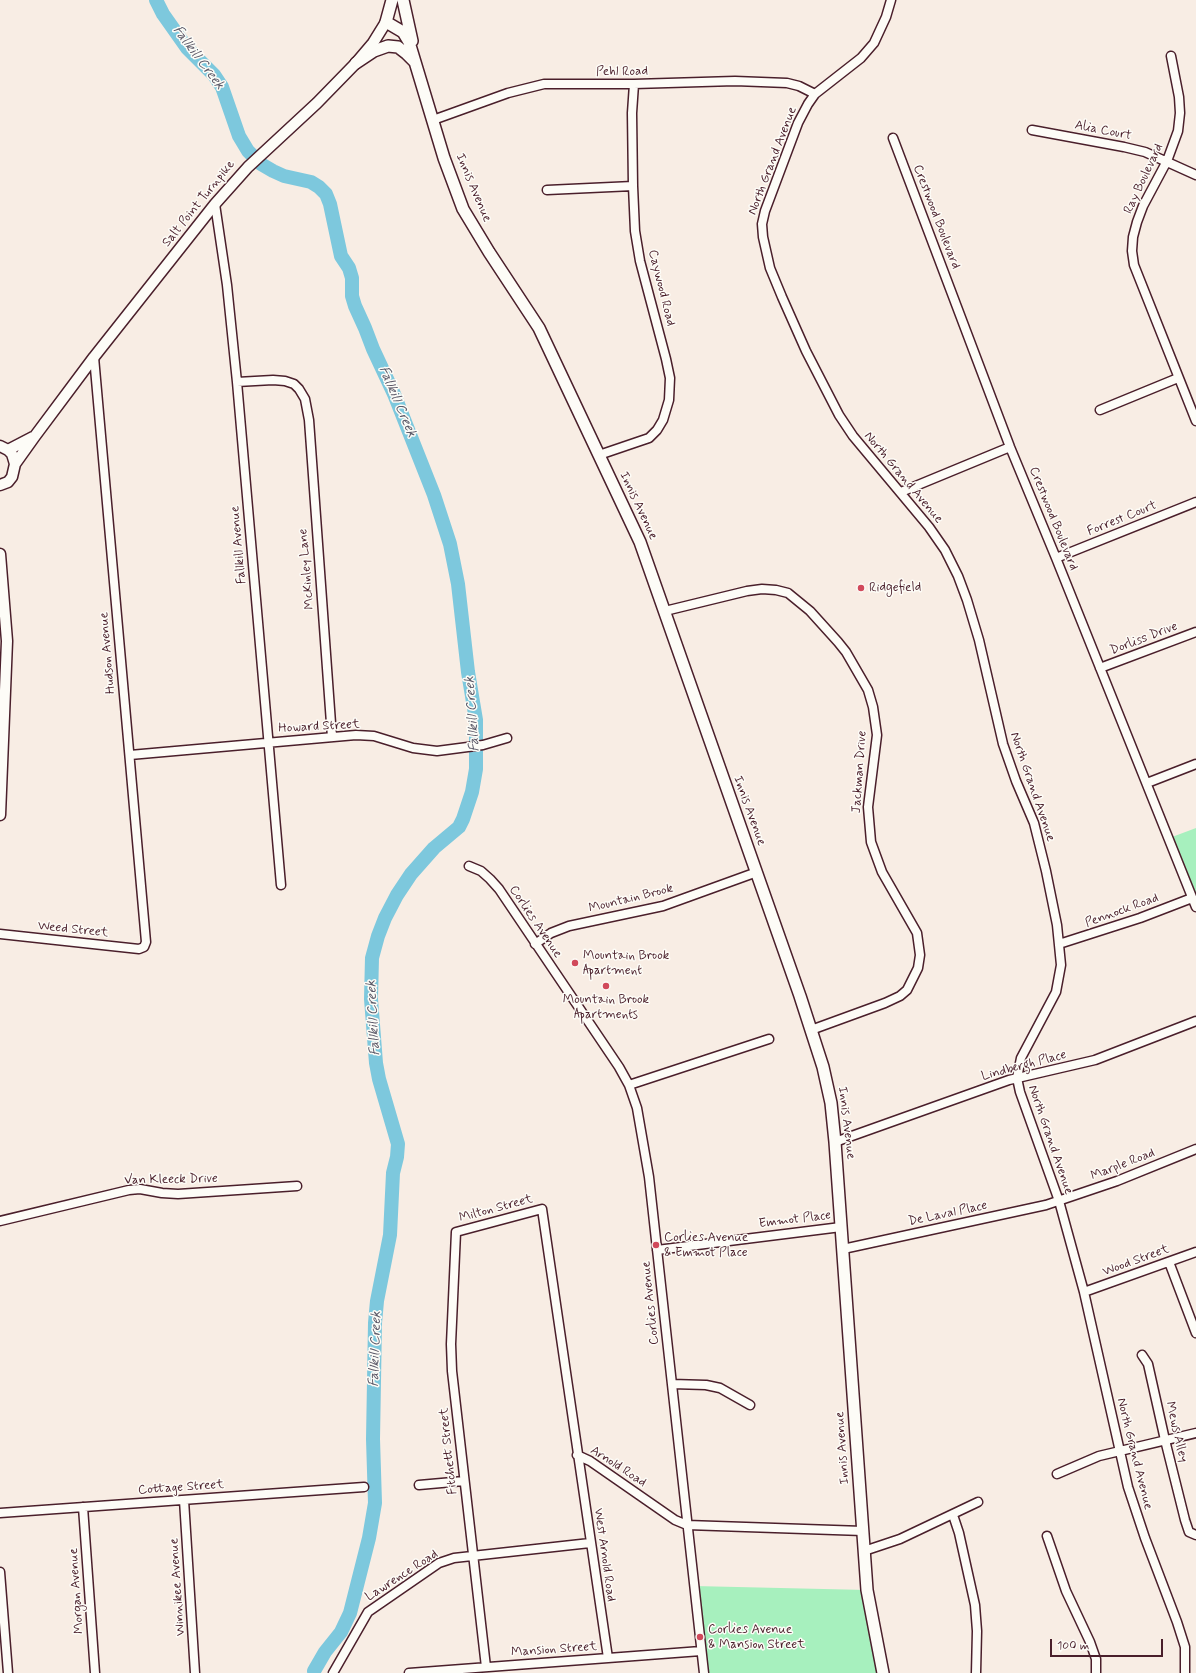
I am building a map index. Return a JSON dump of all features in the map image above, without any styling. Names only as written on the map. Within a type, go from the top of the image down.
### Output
[{"type":"main road","name":"Salt Point Turnpike","points":[[386,22],[392,0]]},
{"type":"main road","points":[[403,0],[416,63]]},
{"type":"main road","name":"Innis Avenue","points":[[386,22],[402,32],[409,42],[444,158],[463,209],[489,252],[539,328],[640,542],[823,1067],[831,1102],[835,1142],[864,1551],[870,1608],[883,1673]]},
{"type":"main road","points":[[356,63],[374,51],[388,46],[398,47],[416,63]]},
{"type":"street","name":"North Grand Avenue","points":[[891,0],[883,24],[874,43],[861,58],[815,94],[798,123],[765,210],[762,224],[765,250],[770,268],[782,297],[832,403],[853,436],[901,492],[945,550],[958,576],[967,600],[978,640],[1003,744],[1016,781],[1034,822],[1057,924],[1061,965],[1056,992],[1020,1058],[1017,1078],[1020,1092],[1059,1201],[1084,1292],[1128,1487],[1142,1531],[1177,1622],[1185,1648],[1185,1673]]},
{"type":"street","name":"Salt Point Turnpike","points":[[1,487],[12,477],[15,464],[34,436],[94,357],[215,204],[263,151],[317,103],[356,63],[373,43],[386,22]]},
{"type":"street","name":"Ray Boulevard","points":[[1171,56],[1179,97],[1180,113],[1178,131],[1167,161],[1141,211],[1133,237],[1132,251],[1134,265],[1196,421]]},
{"type":"street","name":"Pehl Road","points":[[433,120],[508,93],[544,84],[634,84],[735,81],[787,83],[798,86],[815,94]]},
{"type":"street","name":"Caywood Road","points":[[599,455],[649,438],[657,430],[663,420],[670,400],[670,378],[666,358],[640,261],[636,231],[633,186],[632,113],[634,84]]},
{"type":"street","name":"Alia Court","points":[[1032,130],[1145,152],[1167,161],[1196,176]]},
{"type":"street","name":"Crestwood Boulevard","points":[[893,138],[1010,447],[1196,907]]},
{"type":"street","points":[[547,190],[633,186]]},
{"type":"street","name":"Fallkill Avenue","points":[[215,204],[237,382],[281,885]]},
{"type":"street","name":"Hudson Avenue","points":[[94,357],[146,942],[144,947]]},
{"type":"street","points":[[1100,410],[1178,378]]},
{"type":"street","name":"McKinley Lane","points":[[237,382],[273,380],[285,381],[294,384],[305,399],[309,420],[332,737]]},
{"type":"street","name":"Salt Point Turnpike","points":[[4,448],[34,436]]},
{"type":"street","points":[[901,492],[1010,447]]},
{"type":"street","points":[[4,448],[14,459],[15,464]]},
{"type":"street","name":"Forrest Court","points":[[1056,558],[1196,502]]},
{"type":"street","points":[[0,554],[7,641],[0,815]]},
{"type":"street","name":"Jackman Drive","points":[[665,611],[746,591],[762,589],[776,590],[788,594],[810,611],[838,642],[846,652],[868,690],[873,707],[877,735],[868,807],[871,842],[882,872],[917,933],[920,955],[918,968],[907,990],[900,996],[811,1030]]},
{"type":"street","name":"Dorliss Drive","points":[[1100,668],[1196,632]]},
{"type":"street","name":"Howard Street","points":[[130,755],[356,735],[374,736],[413,748],[437,751],[483,746],[507,738]]},
{"type":"street","points":[[1147,783],[1196,764]]},
{"type":"street","name":"Corlies Avenue","points":[[469,866],[481,872],[490,879],[609,1052],[629,1086],[637,1108],[649,1177],[704,1673]]},
{"type":"street","name":"Mountain Brook","points":[[535,944],[551,933],[569,926],[663,906],[756,872]]},
{"type":"street","name":"Pennock Road","points":[[1059,944],[1140,918],[1192,898]]},
{"type":"street","name":"Weed Street","points":[[0,934],[139,949],[144,947]]},
{"type":"street","name":"Lindbergh Place","points":[[835,1142],[1017,1078],[1096,1060],[1196,1021]]},
{"type":"street","points":[[629,1086],[769,1039]]},
{"type":"street","name":"Marple Road","points":[[1059,1201],[1117,1181],[1196,1149]]},
{"type":"street","name":"Van Kleeck Drive","points":[[0,1221],[129,1190],[140,1189],[178,1194],[297,1186]]},
{"type":"street","name":"De Laval Place","points":[[843,1249],[1059,1201]]},
{"type":"street","name":"Milton Street","points":[[456,1232],[542,1209]]},
{"type":"street","name":"Arnold Road","points":[[542,1209],[578,1455],[590,1460],[674,1520],[687,1525],[863,1530]]},
{"type":"street","name":"Emmot Place","points":[[657,1250],[841,1227]]},
{"type":"street","name":"Fitchett Street","points":[[456,1232],[451,1359],[486,1667]]},
{"type":"street","name":"Wood Street","points":[[1084,1292],[1196,1252]]},
{"type":"street","points":[[1168,1262],[1196,1334]]},
{"type":"street","name":"Mews Alley","points":[[1142,1355],[1148,1364],[1185,1520],[1189,1532],[1195,1535]]},
{"type":"street","points":[[672,1384],[706,1385],[720,1388],[750,1405]]},
{"type":"street","points":[[1057,1474],[1100,1456],[1120,1450],[1196,1433]]},
{"type":"street","name":"West Arnold Road","points":[[578,1455],[608,1658]]},
{"type":"street","points":[[419,1485],[464,1481]]},
{"type":"street","name":"Cottage Street","points":[[0,1513],[364,1487]]},
{"type":"street","name":"Winnikee Avenue","points":[[184,1500],[195,1673]]},
{"type":"street","points":[[864,1551],[900,1539],[978,1502]]},
{"type":"street","name":"Morgan Avenue","points":[[83,1507],[95,1673]]},
{"type":"street","points":[[953,1515],[959,1533],[975,1605],[977,1631],[976,1673]]},
{"type":"street","points":[[1047,1536],[1066,1591],[1090,1642],[1096,1659],[1096,1673]]},
{"type":"street","name":"Lawrence Road","points":[[333,1673],[364,1618],[374,1608],[440,1563],[454,1558],[590,1543]]},
{"type":"street","points":[[0,1572],[8,1673]]},
{"type":"street","name":"Mansion Street","points":[[409,1673],[701,1650]]},
{"type":"green space","points":[[1196,828],[1196,902],[1172,837]]},
{"type":"green space","points":[[694,1586],[867,1590],[883,1673],[704,1673]]},
{"type":"waterway","name":"Fallkill Creek","points":[[156,0],[163,14],[187,48],[214,75],[222,87],[239,136],[248,151],[261,164],[273,171],[284,176],[311,182],[326,194],[330,204],[341,256],[349,268],[352,278],[352,296],[355,306],[394,394],[434,495],[450,544],[458,584],[468,672],[476,720],[476,769],[472,792],[463,819],[459,827],[434,848],[411,874],[397,895],[385,918],[372,958],[371,999],[376,1063],[379,1079],[398,1144],[397,1157],[393,1173],[390,1235],[377,1301],[375,1323],[373,1439],[375,1503],[369,1538],[350,1613],[341,1632],[325,1652],[314,1671]]},
{"type":"place","name":"Ridgefield","points":[[861,588]]},
{"type":"place","name":"Mountain Brook Apartment","points":[[575,963]]},
{"type":"place","name":"Mountain Brook Apartments","points":[[606,986]]},
{"type":"place","name":"Corlies Avenue & Emmot Place","points":[[656,1245]]},
{"type":"place","name":"Corlies Avenue & Mansion Street","points":[[700,1637]]}]
